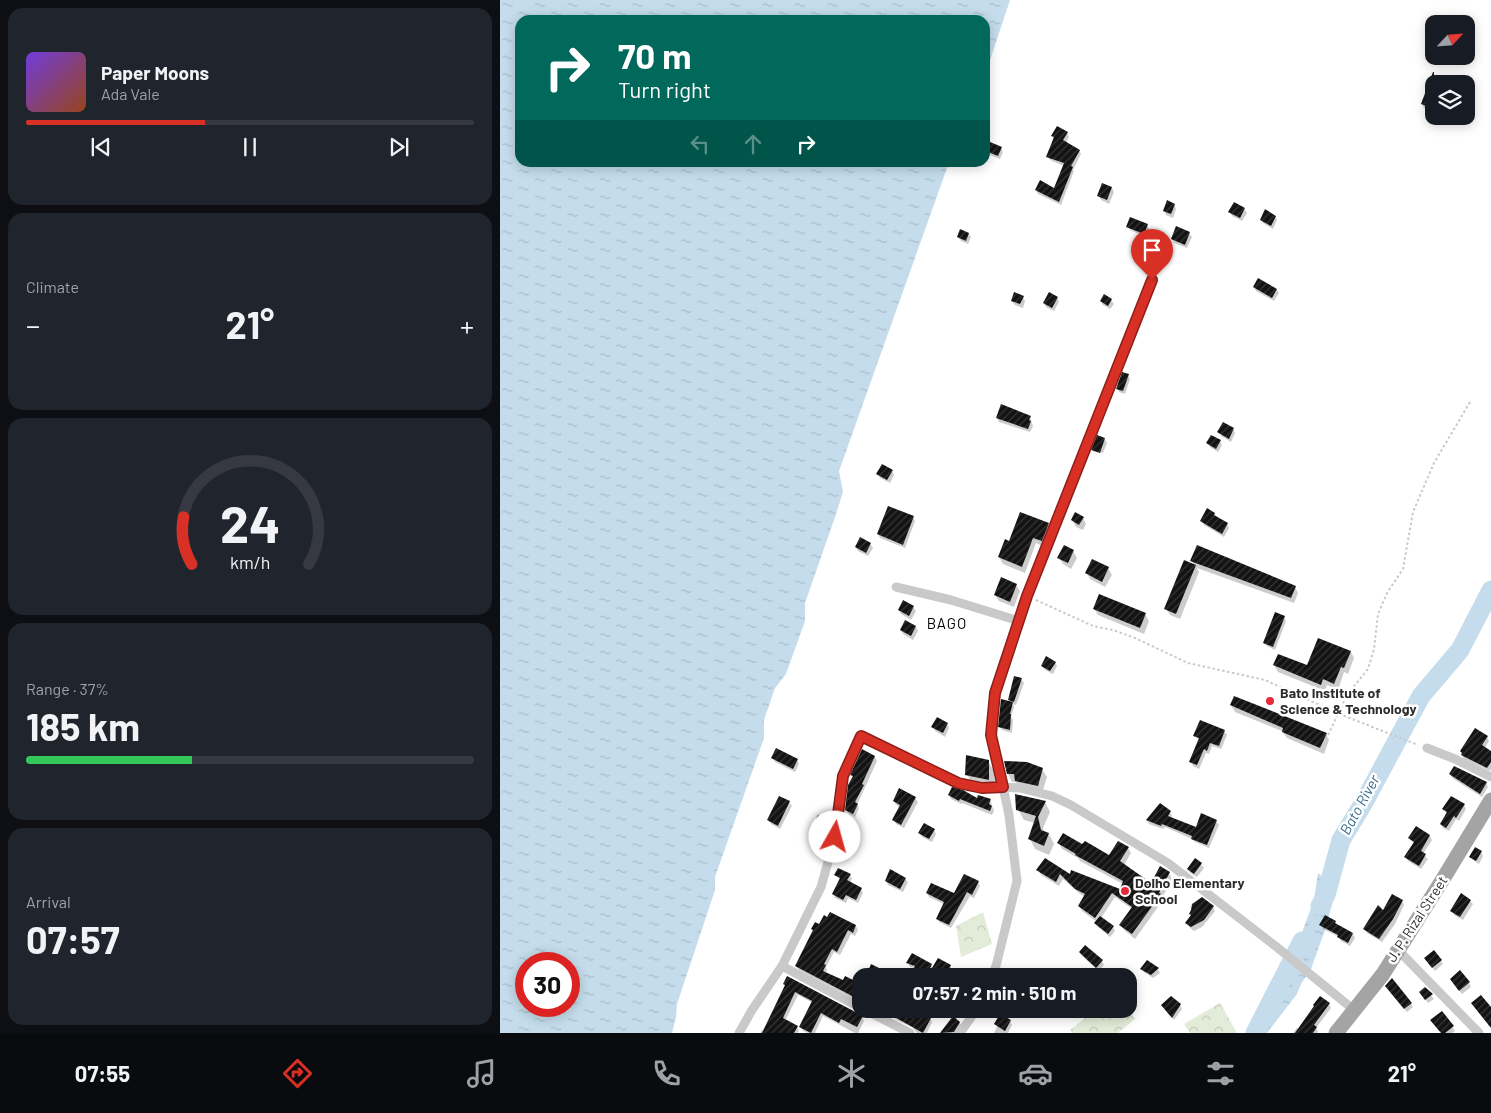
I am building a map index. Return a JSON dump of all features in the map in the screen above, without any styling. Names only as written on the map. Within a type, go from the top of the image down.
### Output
[{"type":"main road","name":"J. P. Rizal Street","points":[[1336,1033],[1383,974],[1444,879],[1491,800]]},
{"type":"street","points":[[995,968],[1017,881],[1009,815],[991,735],[995,693],[1027,596],[1152,280]]},
{"type":"street","points":[[896,587],[951,600],[1019,621]]},
{"type":"street","points":[[739,1033],[782,966],[821,888],[835,837],[843,776],[861,736],[958,783],[982,788],[1020,788],[1052,796],[1072,805],[1168,863],[1278,948],[1354,1010]]},
{"type":"street","points":[[1426,748],[1455,759],[1491,777]]},
{"type":"street","points":[[1398,950],[1479,1033]]},
{"type":"street","points":[[782,966],[852,1003]]},
{"type":"street","points":[[881,1018],[910,1033]]},
{"type":"street","points":[[960,1033],[971,1018]]},
{"type":"path","points":[[1328,734],[1347,695],[1368,669],[1374,649],[1378,614],[1387,593],[1403,569],[1413,512],[1434,463],[1470,402]]},
{"type":"path","points":[[1027,596],[1093,626],[1114,630],[1135,638],[1188,663],[1265,680],[1345,716],[1426,748]]},
{"type":"green space","points":[[983,912],[992,944],[961,957],[956,926]]},
{"type":"green space","points":[[1220,1003],[1237,1033],[1190,1033],[1184,1024]]},
{"type":"green space","points":[[1085,1018],[1135,1019],[1118,1033],[1072,1033],[1070,1030]]},
{"type":"water","points":[[500,0],[1010,0],[990,60],[990,15],[515,15],[515,167],[948,167],[839,471],[843,492],[805,603],[805,621],[786,674],[775,688],[764,720],[764,738],[715,877],[715,890],[677,1004],[672,1033],[500,1033]]},
{"type":"water","points":[[1318,873],[1336,889],[1326,927],[1311,969],[1297,994],[1267,1033],[1251,1033],[1261,1015],[1272,1001],[1275,990],[1290,969],[1314,900]]},
{"type":"building","points":[[1425,93],[1425,106],[1421,104]]},
{"type":"building","points":[[1057,126],[1068,132],[1063,140],[1080,150],[1071,166],[1073,167],[1059,202],[1035,190],[1040,180],[1054,188],[1064,163],[1046,157],[1054,137],[1051,136]]},
{"type":"building","points":[[990,142],[1002,147],[998,156],[990,153]]},
{"type":"building","points":[[1102,183],[1112,187],[1107,200],[1097,196]]},
{"type":"building","points":[[1167,200],[1175,204],[1171,214],[1163,211]]},
{"type":"building","points":[[1234,202],[1245,208],[1240,218],[1228,212]]},
{"type":"building","points":[[1265,209],[1276,216],[1271,226],[1260,220]]},
{"type":"building","points":[[1130,217],[1148,224],[1144,234],[1126,227]]},
{"type":"building","points":[[1176,226],[1190,232],[1185,245],[1171,239]]},
{"type":"building","points":[[960,229],[969,233],[966,241],[957,237]]},
{"type":"building","points":[[1258,278],[1277,289],[1272,298],[1253,287]]},
{"type":"building","points":[[1014,292],[1024,296],[1020,304],[1011,301]]},
{"type":"building","points":[[1049,292],[1058,297],[1052,308],[1043,303]]},
{"type":"building","points":[[1104,294],[1112,299],[1108,306],[1100,301]]},
{"type":"building","points":[[1122,372],[1129,374],[1123,391],[1116,389]]},
{"type":"building","points":[[1001,404],[1031,416],[1028,429],[996,418]]},
{"type":"building","points":[[1223,422],[1234,428],[1229,439],[1217,432]]},
{"type":"building","points":[[1097,435],[1105,438],[1100,453],[1091,450]]},
{"type":"building","points":[[1211,435],[1221,440],[1216,449],[1206,443]]},
{"type":"building","points":[[882,464],[893,470],[887,480],[876,474]]},
{"type":"building","points":[[888,506],[914,516],[903,545],[877,534]]},
{"type":"building","points":[[1207,508],[1215,513],[1214,515],[1228,523],[1222,534],[1200,521]]},
{"type":"building","points":[[1020,512],[1049,523],[1042,541],[1033,538],[1022,567],[998,557],[1005,539],[1009,541]]},
{"type":"building","points":[[1075,512],[1084,517],[1079,525],[1071,520]]},
{"type":"building","points":[[860,537],[871,543],[866,553],[855,547]]},
{"type":"building","points":[[1064,545],[1074,550],[1068,563],[1057,558]]},
{"type":"building","points":[[1197,545],[1296,586],[1291,598],[1190,561]]},
{"type":"building","points":[[1092,559],[1109,567],[1102,582],[1085,573]]},
{"type":"building","points":[[1184,560],[1196,565],[1176,614],[1164,609]]},
{"type":"building","points":[[1001,577],[1017,584],[1010,602],[994,595]]},
{"type":"building","points":[[1099,594],[1146,613],[1140,628],[1093,609]]},
{"type":"building","points":[[903,600],[914,606],[909,616],[898,610]]},
{"type":"building","points":[[1275,612],[1285,616],[1273,647],[1263,643]]},
{"type":"building","points":[[905,620],[916,626],[911,636],[900,630]]},
{"type":"building","points":[[1318,638],[1351,651],[1344,668],[1341,667],[1334,684],[1323,679],[1321,685],[1273,665],[1278,654],[1307,665]]},
{"type":"building","points":[[1046,656],[1056,662],[1050,671],[1041,666]]},
{"type":"building","points":[[1014,676],[1022,678],[1014,702],[1008,700]]},
{"type":"building","points":[[1234,696],[1327,733],[1320,748],[1282,732],[1283,728],[1230,705]]},
{"type":"building","points":[[1001,699],[1013,702],[1010,714],[1010,730],[998,727]]},
{"type":"building","points":[[937,717],[948,723],[943,733],[931,727]]},
{"type":"building","points":[[1200,720],[1225,730],[1219,746],[1210,743],[1207,751],[1204,749],[1197,765],[1189,762],[1199,738],[1193,736]]},
{"type":"building","points":[[1475,728],[1488,736],[1482,745],[1491,751],[1491,762],[1487,768],[1461,755],[1460,751]]},
{"type":"building","points":[[776,748],[798,759],[793,769],[771,758]]},
{"type":"building","points":[[862,749],[875,756],[855,802],[858,804],[853,814],[845,810],[848,785],[853,776],[850,775]]},
{"type":"building","points":[[966,755],[989,760],[989,780],[965,775]]},
{"type":"building","points":[[1004,761],[1027,762],[1043,768],[1038,786],[1015,781],[1014,774],[1007,774]]},
{"type":"building","points":[[1454,766],[1487,782],[1480,794],[1449,774]]},
{"type":"building","points":[[952,787],[963,790],[977,798],[978,795],[991,799],[989,804],[992,806],[990,811],[960,799],[959,801],[948,795]]},
{"type":"building","points":[[899,788],[916,797],[901,825],[892,820],[900,805],[893,801]]},
{"type":"building","points":[[1015,794],[1046,801],[1038,817],[1041,830],[1049,833],[1044,846],[1028,839],[1036,816],[1016,810]]},
{"type":"building","points":[[779,796],[790,801],[778,826],[767,820]]},
{"type":"building","points":[[1451,796],[1465,804],[1456,818],[1454,816],[1446,828],[1440,824],[1447,812],[1442,809]]},
{"type":"building","points":[[1160,803],[1171,811],[1168,816],[1196,827],[1201,813],[1217,820],[1207,845],[1191,839],[1192,836],[1146,820]]},
{"type":"building","points":[[818,815],[830,821],[826,828],[814,822]]},
{"type":"building","points":[[924,823],[935,829],[929,839],[918,833]]},
{"type":"building","points":[[1416,826],[1430,835],[1421,851],[1426,854],[1419,866],[1404,857],[1414,842],[1408,838]]},
{"type":"building","points":[[1063,833],[1082,844],[1085,841],[1109,855],[1118,841],[1129,847],[1120,861],[1151,883],[1160,866],[1170,872],[1159,893],[1161,894],[1132,934],[1119,925],[1132,907],[1112,893],[1095,918],[1078,906],[1085,894],[1075,889],[1060,874],[1056,882],[1036,870],[1045,858],[1070,874],[1071,870],[1120,889],[1123,881],[1057,843]]},
{"type":"building","points":[[1475,847],[1482,851],[1476,861],[1469,857]]},
{"type":"building","points":[[1195,858],[1202,863],[1194,874],[1187,869]]},
{"type":"building","points":[[838,868],[851,874],[847,880],[862,888],[856,900],[846,895],[843,900],[832,894],[840,878],[834,875]]},
{"type":"building","points":[[890,869],[906,878],[900,889],[885,881]]},
{"type":"building","points":[[964,874],[979,881],[972,895],[967,892],[949,925],[936,919],[944,902],[926,893],[931,883],[954,893]]},
{"type":"building","points":[[1461,893],[1471,900],[1460,917],[1450,911]]},
{"type":"building","points":[[1392,894],[1403,900],[1379,939],[1363,929],[1378,905],[1383,910]]},
{"type":"building","points":[[1202,897],[1214,906],[1204,920],[1191,927],[1185,923],[1191,915],[1189,914],[1192,904]]},
{"type":"building","points":[[830,912],[856,925],[853,933],[848,930],[837,952],[832,949],[824,964],[826,965],[823,971],[843,980],[845,976],[852,980],[852,996],[795,966],[815,922],[819,924],[824,915],[827,917]]},
{"type":"building","points":[[1325,915],[1353,933],[1348,943],[1337,937],[1338,935],[1319,925]]},
{"type":"building","points":[[1100,916],[1114,926],[1108,934],[1094,923]]},
{"type":"building","points":[[1085,945],[1103,960],[1096,968],[1079,952]]},
{"type":"building","points":[[1434,950],[1442,960],[1432,968],[1424,958]]},
{"type":"building","points":[[912,953],[932,964],[930,968],[914,968],[915,966],[906,963]]},
{"type":"building","points":[[938,958],[951,965],[950,968],[932,968]]},
{"type":"building","points":[[1147,960],[1159,968],[1151,975],[1140,969]]},
{"type":"building","points":[[871,964],[879,968],[869,968]]},
{"type":"building","points":[[1460,970],[1470,982],[1459,991],[1450,979]]},
{"type":"building","points":[[787,976],[852,1010],[852,1018],[862,1018],[857,1027],[841,1019],[839,1023],[821,1013],[811,1033],[799,1027],[812,1001],[795,992],[783,1018],[798,1026],[794,1033],[762,1033],[785,985],[783,984]]},
{"type":"building","points":[[1392,978],[1412,1003],[1404,1009],[1385,986]]},
{"type":"building","points":[[1425,987],[1433,994],[1425,1000],[1419,992]]},
{"type":"building","points":[[1481,995],[1491,1007],[1491,1028],[1471,1003]]},
{"type":"building","points":[[1171,996],[1181,1004],[1172,1018],[1161,1005]]},
{"type":"building","points":[[1320,996],[1330,1003],[1314,1025],[1317,1027],[1313,1033],[1295,1033],[1313,1005]]},
{"type":"building","points":[[1442,1011],[1454,1026],[1445,1033],[1441,1033],[1430,1020]]},
{"type":"building","points":[[896,1018],[931,1018],[923,1033]]},
{"type":"building","points":[[951,1018],[955,1018],[960,1022],[954,1032],[940,1033]]},
{"type":"building","points":[[998,1018],[1011,1020],[1005,1031],[994,1024]]},
{"type":"waterway","name":"Bato River","points":[[1320,906],[1326,895],[1341,840],[1363,804],[1421,696],[1460,650],[1491,590]]},
{"type":"waterway","name":"Bato River","points":[[1255,1033],[1302,941]]},
{"type":"place","name":"Bato Institute of Science & Technology","points":[[1270,701]]},
{"type":"place","name":"Dolho Elementary School","points":[[1125,891]]},
{"type":"district","name":"BAGO","points":[[947,624]]},
{"type":"route","points":[[835,837],[843,776],[861,736],[958,783],[982,788],[1003,787],[991,735],[995,693],[1027,596],[1152,280]]}]
